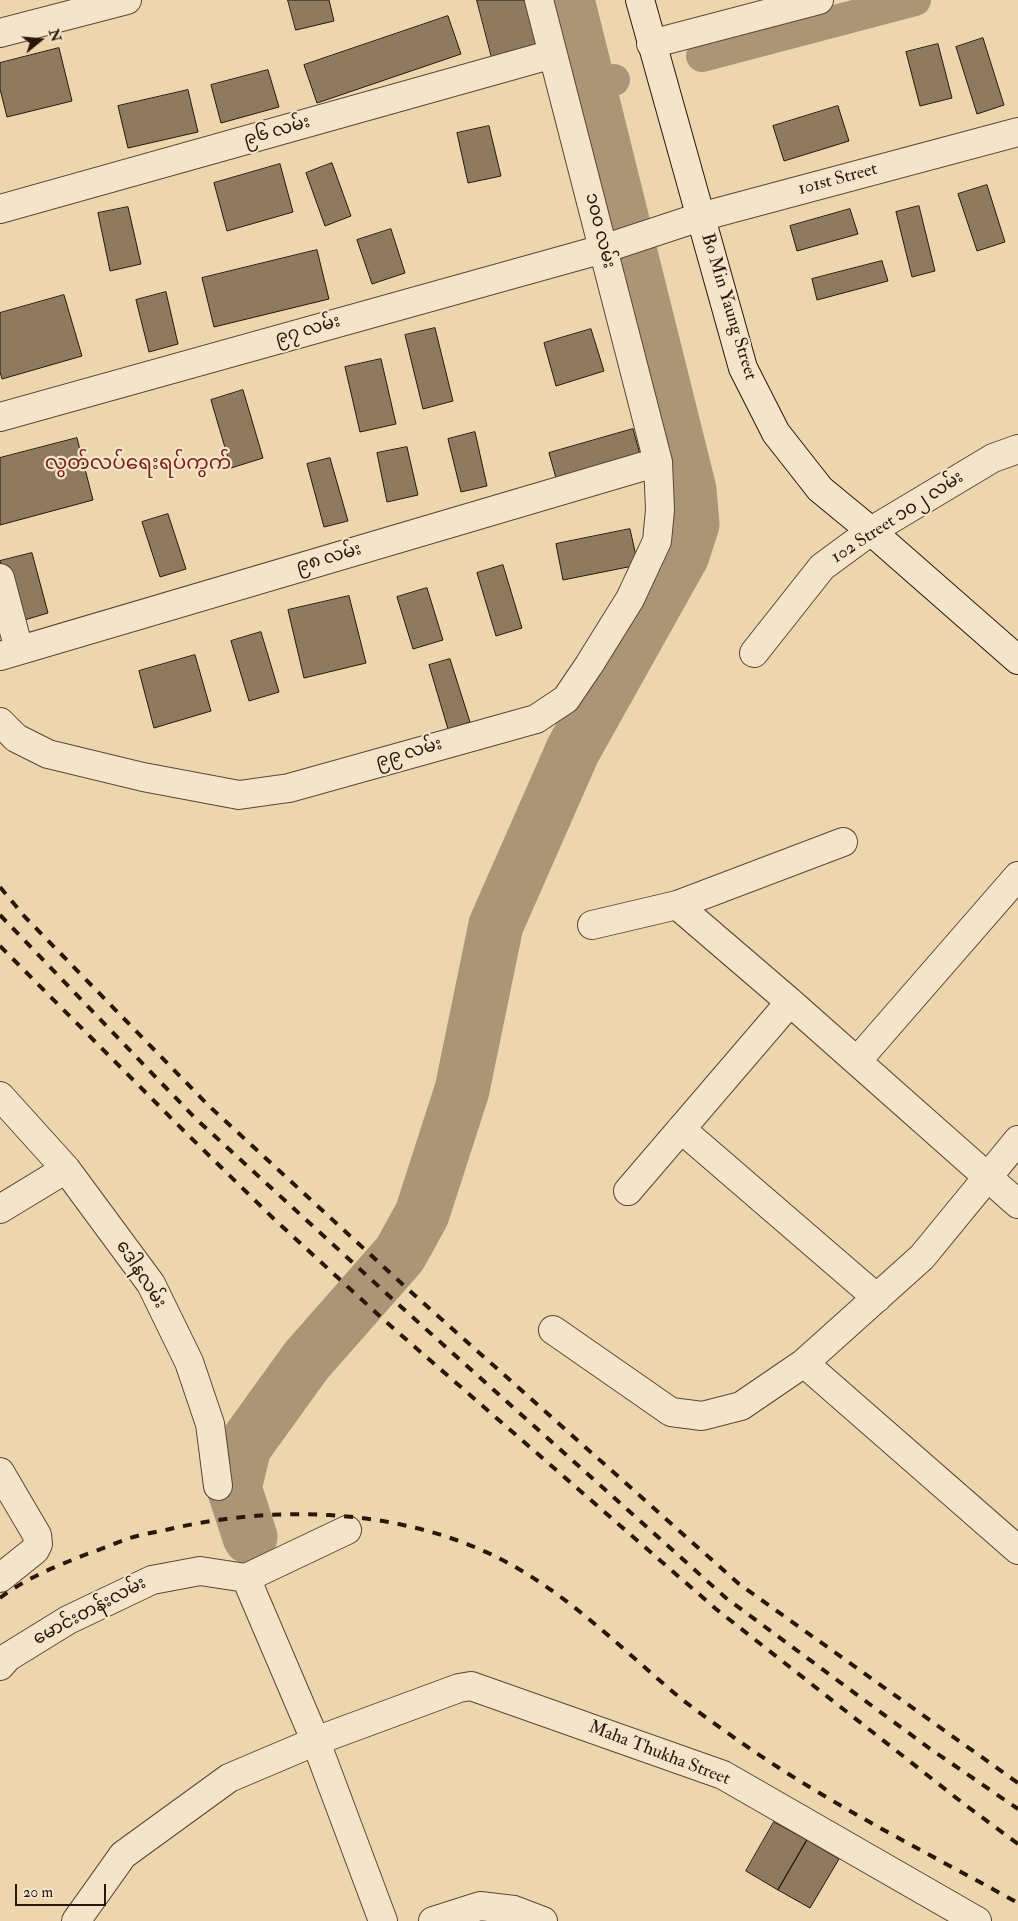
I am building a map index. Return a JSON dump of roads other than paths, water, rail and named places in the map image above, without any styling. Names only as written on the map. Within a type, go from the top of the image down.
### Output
[{"type":"street","points":[[0,33],[127,0]]},
{"type":"street","name":"၁၀၀ လမ်း","points":[[539,0],[610,247],[658,462]]},
{"type":"street","name":"Bo Min Yaung Street","points":[[640,0],[743,368],[776,434],[820,489],[871,531],[1018,660]]},
{"type":"street","points":[[651,44],[819,0]]},
{"type":"street","name":"၉၆ လမ်း","points":[[0,209],[553,54]]},
{"type":"street","name":"101st Street","points":[[658,231],[700,217],[1018,132]]},
{"type":"street","name":"၉၇ လမ်း","points":[[0,417],[610,247],[658,231]]},
{"type":"street","name":"102 Street ၁၀၂ လမ်း","points":[[754,653],[822,567],[871,531],[992,458],[1018,449]]},
{"type":"street","name":"၉၈ လမ်း","points":[[10,653],[658,462]]},
{"type":"street","name":"၉၉ လမ်း","points":[[0,722],[16,738],[48,754],[143,778],[238,795],[289,788],[536,719],[566,699],[630,599],[658,541],[660,510],[658,462]]},
{"type":"street","points":[[0,578],[10,653]]},
{"type":"street","points":[[592,925],[677,905],[842,842]]},
{"type":"street","points":[[857,1061],[1018,876]]},
{"type":"street","points":[[677,905],[790,1002],[1018,1204]]},
{"type":"street","points":[[628,1191],[790,1002]]},
{"type":"street","name":"ဒေါနလမ်း","points":[[0,1096],[66,1169],[151,1284],[189,1362],[210,1424],[218,1486]]},
{"type":"street","points":[[681,1129],[877,1298]]},
{"type":"street","points":[[554,1330],[671,1412],[702,1416],[741,1406],[804,1363],[922,1257],[1018,1140]]},
{"type":"street","points":[[0,1209],[66,1169]]},
{"type":"street","points":[[804,1363],[1018,1550]]},
{"type":"street","points":[[0,1472],[37,1535],[38,1544],[35,1550],[0,1578]]},
{"type":"street","points":[[347,1530],[246,1578],[318,1741],[383,1921]]},
{"type":"street","name":"မောင်းတန်းလမ်း","points":[[0,1666],[8,1657],[68,1620],[152,1580],[200,1570],[246,1578]]},
{"type":"street","name":"Maha Thukha Street","points":[[76,1921],[123,1855],[229,1778],[318,1741],[459,1688],[471,1686],[723,1775],[977,1921]]},
{"type":"street","points":[[433,1921],[480,1906],[514,1910],[543,1921]]},
{"type":"waterway","points":[[250,1537],[234,1488],[244,1447],[306,1361],[400,1254],[422,1214],[462,1090],[496,925],[573,750],[682,555],[692,524],[689,490],[567,0]]},
{"type":"waterway","points":[[702,56],[915,0]]},
{"type":"waterway","points":[[589,86],[614,80]]},
{"type":"railway","points":[[0,887],[25,917],[209,1106],[411,1292],[739,1584],[1018,1783]]},
{"type":"railway","points":[[0,915],[195,1118],[399,1305],[726,1598],[929,1748],[1018,1809]]},
{"type":"railway","points":[[0,946],[274,1219],[385,1321],[716,1609],[964,1804],[1018,1844]]},
{"type":"railway","points":[[0,1598],[20,1584],[42,1573],[130,1538],[214,1521],[260,1515],[307,1514],[353,1517],[399,1524],[444,1536],[487,1552],[547,1587],[586,1617],[679,1697],[772,1764],[876,1826],[1018,1903]]},
{"type":"district","name":"လွတ်လပ်ရေးရပ်ကွက်","points":[[138,465]]}]
